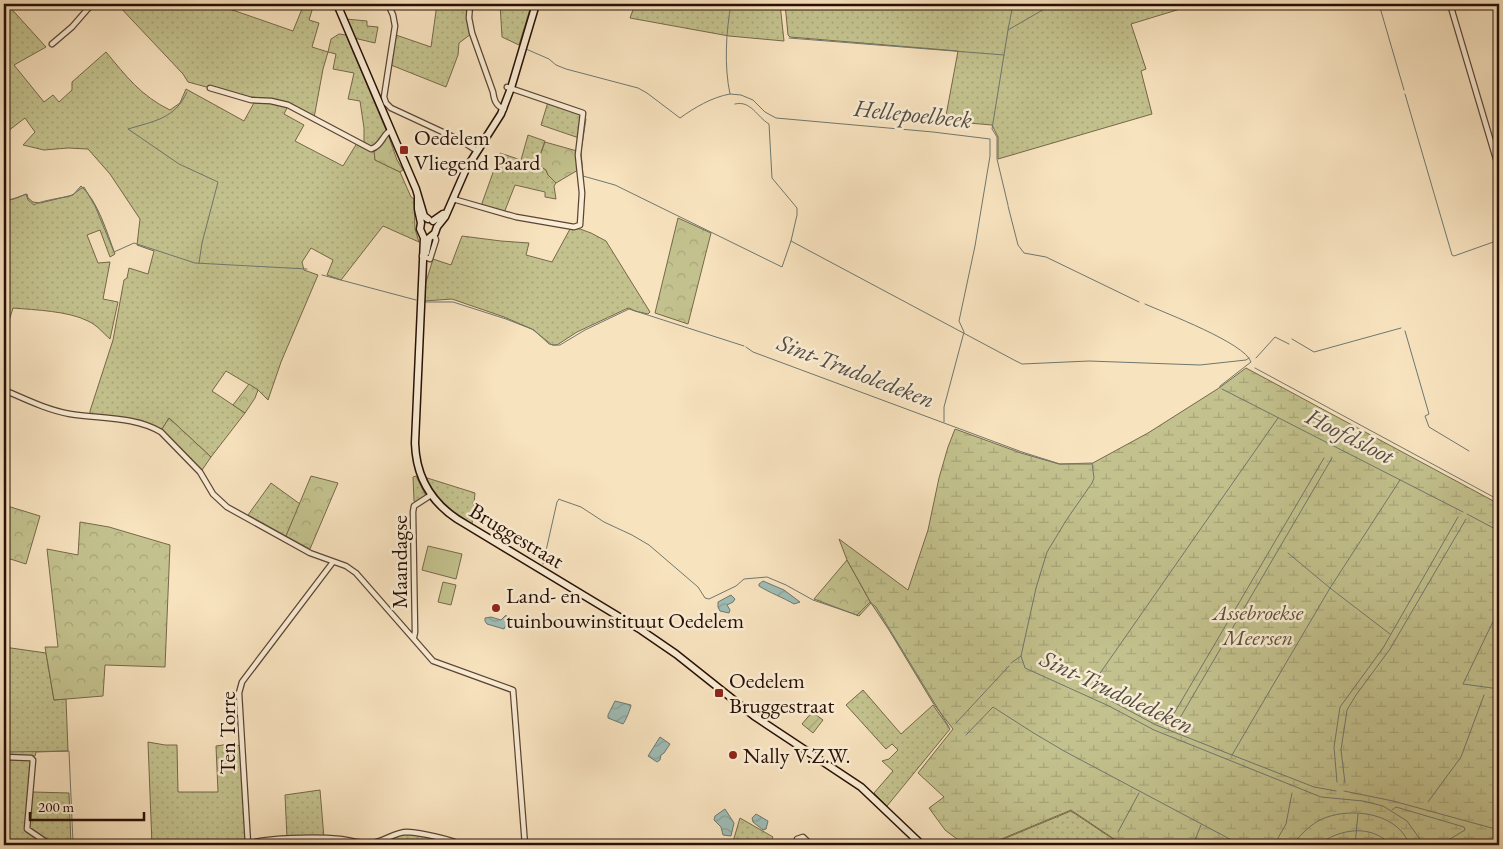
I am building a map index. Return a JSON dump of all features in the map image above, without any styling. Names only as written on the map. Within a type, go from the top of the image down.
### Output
[{"type":"main road","points":[[337,4],[391,130],[418,196],[424,216],[430,223],[429,235],[420,231],[430,223],[445,217],[466,169],[495,125],[503,108],[536,4]]},
{"type":"main road","name":"Bruggestraat","points":[[429,235],[423,259],[415,443],[417,466],[423,481],[440,507],[658,642],[696,669],[768,726],[854,781],[878,801],[922,845]]},
{"type":"street","points":[[52,44],[72,27],[92,4]]},
{"type":"street","points":[[388,4],[395,26],[384,97],[386,104],[462,141],[478,151]]},
{"type":"street","points":[[470,4],[469,18],[472,33],[493,92],[494,100],[503,108]]},
{"type":"street","points":[[1450,4],[1499,169]]},
{"type":"street","points":[[453,199],[524,218],[578,227],[582,193],[578,152],[583,113],[509,87]]},
{"type":"street","points":[[210,88],[251,100],[272,101],[288,105],[371,149],[378,146],[386,133],[391,130]]},
{"type":"street","points":[[423,259],[430,260],[436,240],[429,235]]},
{"type":"street","points":[[4,390],[60,412],[130,420],[161,432],[200,472],[213,494],[221,503],[310,552],[346,566],[356,573],[407,632],[414,637],[423,651],[433,661],[513,690],[524,845]]},
{"type":"street","name":"Maandagse","points":[[414,637],[413,512],[414,506],[431,495]]},
{"type":"street","name":"Ten Torre","points":[[333,562],[248,674],[240,689],[247,844],[300,838],[340,839],[372,843],[407,832],[450,840],[463,845]]},
{"type":"street","points":[[4,757],[32,758],[27,829],[48,844],[54,845]]},
{"type":"street","points":[[797,845],[797,841],[801,837],[804,838],[807,844],[817,845]]},
{"type":"green space","points":[[4,4],[7,4],[46,47],[14,65],[44,102],[53,95],[59,102],[72,90],[72,82],[106,52],[142,92],[170,110],[180,103],[186,89],[244,121],[255,101],[273,102],[288,106],[284,114],[304,125],[295,141],[343,166],[357,143],[374,150],[375,160],[400,172],[411,197],[414,199],[415,229],[419,242],[383,226],[341,280],[327,275],[333,260],[311,248],[302,262],[304,270],[318,275],[281,362],[268,400],[258,390],[226,371],[212,391],[245,413],[211,457],[169,418],[162,429],[140,420],[90,415],[113,340],[124,280],[127,278],[129,268],[148,274],[154,251],[137,245],[140,219],[110,174],[88,149],[44,150],[23,145],[35,132],[25,118],[4,134]]},
{"type":"green space","points":[[117,4],[222,4],[221,6],[293,31],[304,4],[314,4],[309,20],[319,23],[312,47],[328,52],[314,118],[293,107],[251,99],[188,82],[183,74]]},
{"type":"green space","points":[[437,4],[468,4],[471,34],[459,43],[458,55],[446,87],[391,65],[396,35],[431,47]]},
{"type":"green space","points":[[500,4],[515,4],[530,9],[519,45],[502,37]]},
{"type":"green space","points":[[635,4],[780,4],[784,41],[729,36],[630,18]]},
{"type":"green space","points":[[785,4],[1190,4],[1190,6],[1131,24],[1146,69],[1141,71],[1152,114],[998,159],[998,137],[992,125],[945,121],[958,51],[790,37],[788,35]]},
{"type":"green space","points":[[346,19],[367,21],[367,26],[378,27],[375,43],[354,38]]},
{"type":"green space","points":[[339,34],[346,35],[386,130],[380,142],[374,148],[364,145],[364,128],[360,101],[348,99],[354,73],[333,69],[336,54],[328,52],[331,39]]},
{"type":"green space","points":[[548,102],[581,114],[579,138],[541,125]]},
{"type":"green space","points":[[388,134],[397,160],[403,170],[400,172],[375,160],[374,150],[380,146]]},
{"type":"green space","points":[[528,135],[545,141],[537,164],[546,170],[556,183],[554,186],[556,199],[545,197],[545,192],[515,185],[504,213],[481,206],[500,153],[521,160]]},
{"type":"green space","points":[[545,142],[577,151],[578,170],[556,183],[546,170],[537,164]]},
{"type":"green space","points":[[81,186],[97,209],[115,254],[110,257],[100,230],[87,235],[98,263],[110,262],[103,299],[118,302],[110,339],[88,321],[71,315],[13,308],[4,337],[4,202],[27,194],[28,198],[33,202],[40,203],[73,195]]},
{"type":"green space","points":[[678,218],[711,233],[688,324],[655,313]]},
{"type":"green space","points":[[570,229],[580,229],[606,241],[650,312],[648,314],[629,308],[577,332],[557,345],[552,345],[532,329],[452,299],[424,301],[425,285],[433,259],[451,265],[462,236],[529,243],[526,255],[552,262]]},
{"type":"green space","name":"Assebroekse Meersen","points":[[1246,368],[1499,504],[1499,845],[1123,845],[1071,810],[987,845],[965,845],[945,830],[929,808],[944,797],[918,773],[953,729],[933,703],[871,603],[847,560],[839,539],[908,590],[928,530],[939,478],[955,429],[1021,453],[1059,464],[1091,464],[1148,433],[1219,388]]},
{"type":"green space","points":[[249,384],[258,390],[245,413],[233,405]]},
{"type":"green space","points":[[169,418],[211,457],[202,470],[162,429]]},
{"type":"green space","points":[[311,476],[338,483],[310,549],[286,536]]},
{"type":"green space","points":[[416,476],[426,496],[417,502],[414,501],[413,477]]},
{"type":"green space","points":[[424,477],[475,493],[472,524],[443,504]]},
{"type":"green space","points":[[271,483],[300,504],[286,536],[248,515]]},
{"type":"green space","points":[[4,505],[40,516],[26,564],[4,557]]},
{"type":"green space","points":[[80,522],[109,527],[170,545],[165,667],[105,665],[103,696],[54,700],[45,647],[58,647],[47,549],[78,555]]},
{"type":"green space","points":[[428,546],[462,554],[456,579],[422,570]]},
{"type":"green space","points":[[847,560],[871,603],[859,616],[814,599]]},
{"type":"green space","points":[[443,582],[456,585],[451,605],[438,602]]},
{"type":"green space","points":[[4,647],[46,653],[54,700],[66,699],[68,751],[36,752],[35,756],[4,757]]},
{"type":"green space","points":[[863,690],[901,734],[933,705],[950,729],[887,806],[874,793],[893,771],[882,761],[889,759],[898,750],[892,744],[886,749],[846,705]]},
{"type":"green space","points":[[812,712],[823,720],[813,733],[802,724]]},
{"type":"green space","points":[[148,742],[177,745],[178,792],[218,792],[216,746],[230,744],[241,746],[246,842],[243,845],[152,845]]},
{"type":"green space","points":[[4,758],[31,760],[26,827],[51,845],[4,845]]},
{"type":"green space","points":[[320,790],[324,838],[287,838],[285,795]]},
{"type":"green space","points":[[33,792],[69,793],[71,845],[52,845],[30,831],[27,824]]},
{"type":"green space","points":[[1071,811],[1122,845],[989,845]]},
{"type":"green space","points":[[740,818],[773,837],[768,845],[732,845]]},
{"type":"green space","points":[[408,833],[461,845],[303,845],[302,839],[339,840],[368,844]]},
{"type":"water","points":[[763,581],[784,590],[800,602],[794,604],[759,586]]},
{"type":"water","points":[[731,595],[735,599],[727,605],[730,610],[729,613],[720,611],[718,602]]},
{"type":"water","points":[[506,615],[507,623],[504,629],[487,624],[485,621],[485,618],[491,617],[501,620]]},
{"type":"water","points":[[615,701],[631,705],[623,724],[608,718]]},
{"type":"water","points":[[660,737],[670,744],[657,762],[648,756]]},
{"type":"water","points":[[725,809],[734,823],[731,836],[723,835],[721,827],[714,820],[715,816]]},
{"type":"water","points":[[756,814],[768,821],[766,829],[763,830],[753,822],[752,818]]},
{"type":"waterway","name":"Hellepoelbeek","points":[[731,4],[726,49],[730,94],[741,95],[753,100],[765,112],[776,118],[990,139],[990,156],[975,246],[959,321],[964,332],[944,407],[944,422]]},
{"type":"waterway","points":[[1008,30],[1013,4]]},
{"type":"waterway","name":"Hoofdsloot","points":[[1008,205],[997,159],[997,137],[992,129],[1008,30],[1053,4]]},
{"type":"waterway","points":[[1379,4],[1404,90]]},
{"type":"waterway","points":[[789,38],[1004,55]]},
{"type":"waterway","points":[[526,49],[566,69],[638,88],[680,118],[704,103],[730,94]]},
{"type":"waterway","points":[[187,92],[176,108],[163,118],[128,129],[179,164],[218,182],[202,243],[199,263]]},
{"type":"waterway","points":[[1405,94],[1452,255],[1454,256],[1499,240]]},
{"type":"waterway","points":[[735,104],[745,104],[769,124],[772,178],[797,208],[791,241],[1022,364],[1089,361],[1200,365],[1246,360],[1249,358]]},
{"type":"waterway","points":[[586,119],[581,151],[583,176],[615,185],[782,267],[791,241]]},
{"type":"waterway","name":"Sint-Trudoledeken","points":[[4,200],[14,199],[26,194],[28,200],[34,205],[70,196],[84,187],[95,206],[114,252],[134,243],[195,263],[307,269]]},
{"type":"waterway","name":"Hoofdsloot","points":[[1008,206],[1018,245],[1024,253],[1046,257],[1139,302]]},
{"type":"waterway","name":"Sint-Trudoledeken","points":[[322,275],[416,300]]},
{"type":"waterway","name":"Sint-Trudoledeken","points":[[424,302],[453,302],[506,319],[534,330],[549,344],[554,345],[560,345],[585,330],[629,309],[744,346]]},
{"type":"waterway","name":"Hoofdsloot","points":[[1145,304],[1186,321],[1235,346],[1246,354],[1251,362],[1220,387]]},
{"type":"waterway","points":[[1292,339],[1314,352],[1401,328]]},
{"type":"waterway","points":[[1405,331],[1429,414],[1425,416],[1429,427],[1469,451]]},
{"type":"waterway","points":[[1256,358],[1275,337],[1289,344]]},
{"type":"waterway","name":"Sint-Trudoledeken","points":[[746,347],[753,352],[1022,452],[1060,464],[1092,463],[1094,478],[1092,483],[1047,552],[1036,588],[1021,656],[1025,668],[1109,706],[1154,730],[1321,797],[1363,801],[1383,806],[1407,821],[1424,845]]},
{"type":"waterway","points":[[1255,368],[1499,500]]},
{"type":"waterway","name":"Hoofdsloot","points":[[1222,389],[1463,512]]},
{"type":"waterway","points":[[1232,755],[1156,725],[1089,689],[1278,418]]},
{"type":"waterway","points":[[1169,722],[1324,458]]},
{"type":"waterway","points":[[1177,723],[1332,458]]},
{"type":"waterway","points":[[1336,791],[1314,787],[1232,755],[1330,588],[1400,480]]},
{"type":"waterway","points":[[543,564],[559,499],[581,507],[604,522],[649,545],[698,587],[705,598],[709,599],[736,586],[744,579],[767,577],[813,600],[857,615],[870,602],[876,607],[949,727]]},
{"type":"waterway","name":"Hoofdsloot","points":[[1467,514],[1499,531]]},
{"type":"waterway","points":[[1337,782],[1334,747],[1340,707],[1383,648],[1458,517]]},
{"type":"waterway","points":[[1345,783],[1341,750],[1347,710],[1390,649],[1466,519]]},
{"type":"waterway","points":[[1288,553],[1390,634]]},
{"type":"waterway","points":[[1499,609],[1463,684],[1499,689]]},
{"type":"waterway","points":[[1011,663],[1021,656]]},
{"type":"waterway","points":[[956,723],[1009,666]]},
{"type":"waterway","points":[[1428,802],[1461,757],[1484,695]]},
{"type":"waterway","points":[[966,735],[993,707],[1064,751],[1241,845]]},
{"type":"waterway","points":[[4,752],[69,751],[73,843],[94,845]]},
{"type":"waterway","points":[[1344,791],[1393,801],[1499,830]]},
{"type":"waterway","points":[[1118,832],[1139,793]]},
{"type":"waterway","points":[[1274,845],[1286,824],[1292,793]]},
{"type":"waterway","points":[[1392,810],[1396,807],[1464,827],[1465,830],[1440,845]]},
{"type":"waterway","points":[[1293,845],[1304,832],[1318,821],[1337,814],[1347,813],[1369,814],[1389,821],[1401,831],[1411,845]]},
{"type":"waterway","points":[[1355,845],[1358,814]]},
{"type":"waterway","points":[[1193,845],[1201,825]]},
{"type":"waterway","points":[[1317,845],[1335,835],[1355,831],[1374,833],[1391,845]]},
{"type":"place","name":"Oedelem Vliegend Paard","points":[[404,150]]},
{"type":"place","name":"Land- en tuinbouwinstituut Oedelem","points":[[496,608]]},
{"type":"place","name":"Oedelem Bruggestraat","points":[[719,693]]},
{"type":"place","name":"Nally V.Z.W.","points":[[733,755]]}]
